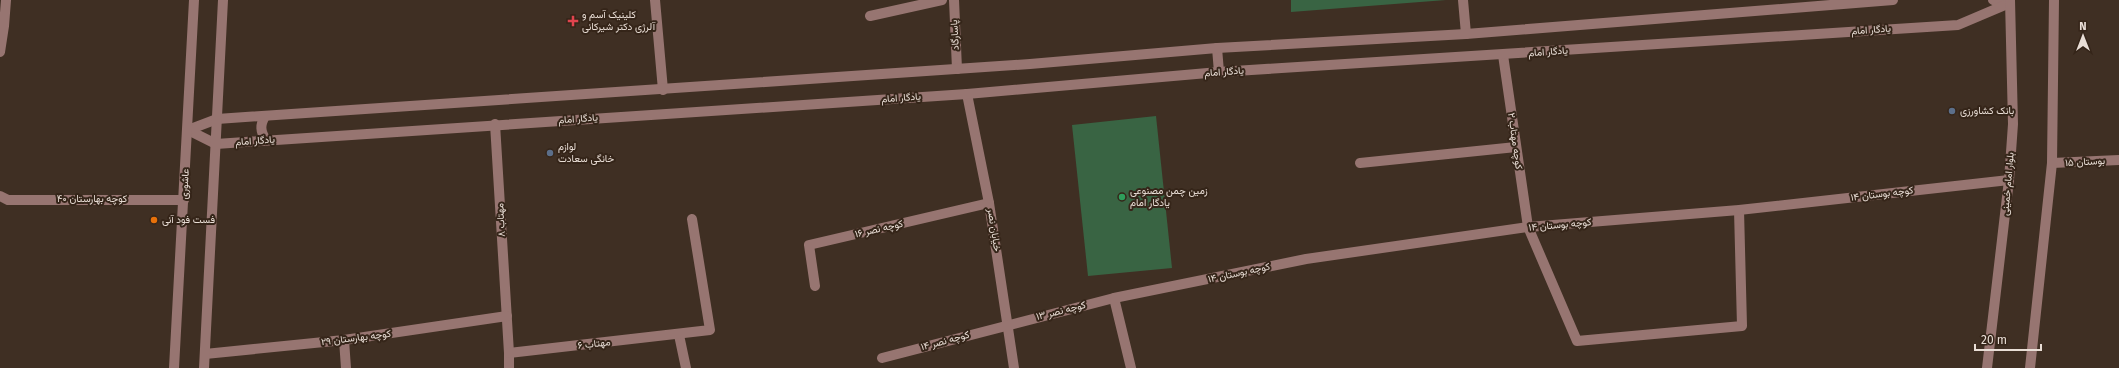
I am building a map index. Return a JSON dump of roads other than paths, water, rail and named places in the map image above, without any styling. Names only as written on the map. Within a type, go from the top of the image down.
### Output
[{"type":"street","points":[[0,52],[6,0]]},
{"type":"street","name":"عاشوری","points":[[174,368],[194,0]]},
{"type":"street","points":[[204,368],[223,0]]},
{"type":"street","points":[[655,0],[663,90]]},
{"type":"street","points":[[870,16],[942,0]]},
{"type":"street","name":"پاسارگاد","points":[[954,0],[957,70]]},
{"type":"street","points":[[1463,0],[1466,34]]},
{"type":"street","points":[[188,130],[217,119],[957,70],[1217,48],[1466,34],[1893,0]]},
{"type":"street","points":[[1993,0],[2010,1]]},
{"type":"street","points":[[2030,368],[2052,163],[2054,0]]},
{"type":"street","name":"یادگار امام","points":[[216,144],[495,124],[967,94],[1219,72],[1503,55],[1958,24],[2010,1]]},
{"type":"street","name":"بلوار امام خمینی","points":[[1987,368],[2009,180],[2013,124],[2010,1]]},
{"type":"street","points":[[1217,48],[1219,72]]},
{"type":"street","name":"کوچه مهتاب ۲","points":[[1503,55],[1528,227],[1577,341],[1742,326],[1739,210]]},
{"type":"street","name":"خیابان نصر","points":[[967,94],[989,203],[1014,368]]},
{"type":"street","points":[[265,116],[261,124],[261,133],[266,140]]},
{"type":"street","name":"مهتاب ۸","points":[[495,124],[509,368]]},
{"type":"street","points":[[188,130],[216,144]]},
{"type":"street","points":[[1360,163],[1516,147]]},
{"type":"street","name":"بوستان ۱۵","points":[[2052,163],[2119,160]]},
{"type":"street","name":"کوچه بوستان ۱۴","points":[[1114,298],[1306,259],[1528,227],[1739,210],[2009,180]]},
{"type":"street","name":"کوچه بهارستان ۴۰","points":[[0,196],[8,200],[184,200]]},
{"type":"street","name":"کوچه نصر ۱۶","points":[[816,286],[809,245],[989,203]]},
{"type":"street","name":"مهتاب ۶","points":[[509,353],[680,335],[710,330],[692,219]]},
{"type":"street","points":[[1114,298],[1131,368]]},
{"type":"street","name":"کوچه نصر ۱۳","points":[[1008,324],[1114,298]]},
{"type":"street","name":"کوچه بهارستان ۲۹","points":[[205,354],[344,340],[506,316]]},
{"type":"street","name":"کوچه نصر ۱۴","points":[[882,358],[1008,324]]},
{"type":"street","points":[[680,335],[686,368]]},
{"type":"street","points":[[344,340],[346,368]]},
{"type":"place","name":"کلینیک آسم و آلرژی دکتر شیرکانی","points":[[573,21]]},
{"type":"place","name":"بانک کشاورزی","points":[[1952,111]]},
{"type":"place","name":"لوازم خانگی سعادت","points":[[550,153]]},
{"type":"place","name":"زمین چمن مصنوعی یادگار امام","points":[[1122,197]]},
{"type":"place","name":"فست فود آنی","points":[[154,220]]}]
